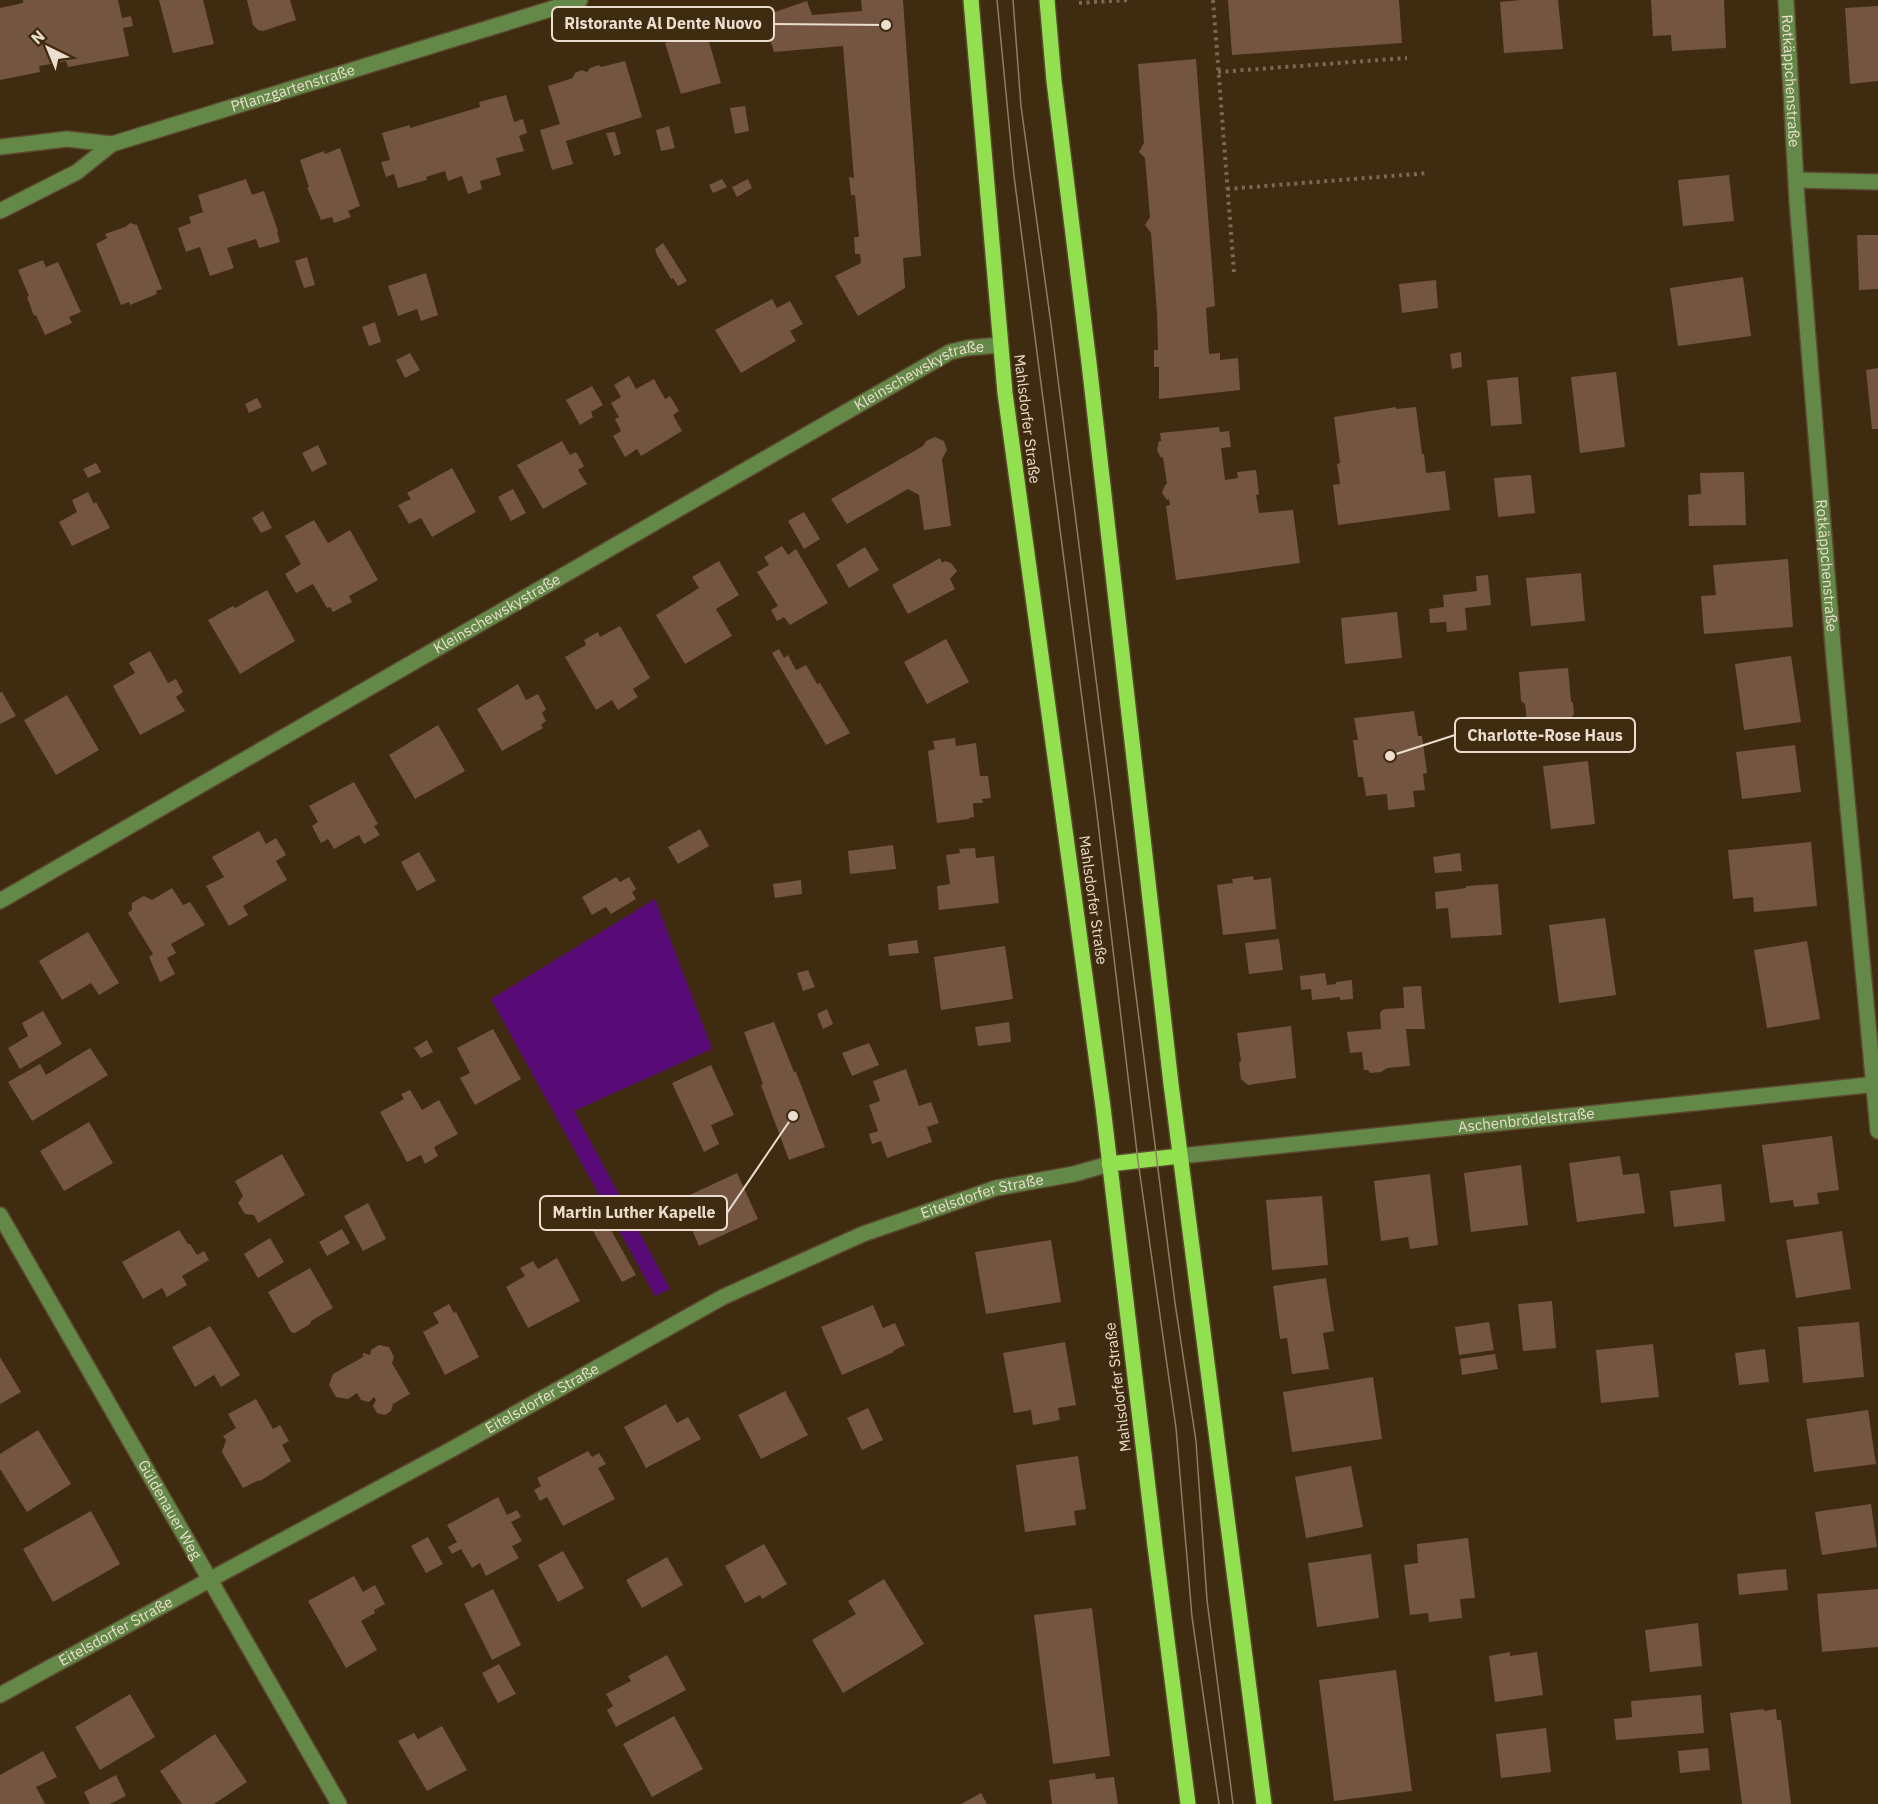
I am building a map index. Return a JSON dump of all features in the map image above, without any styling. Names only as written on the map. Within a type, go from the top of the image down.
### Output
[{"type":"main road","name":"Mahlsdorfer Straße","points":[[971,0],[1005,393],[1103,1107],[1188,1804]]},
{"type":"main road","points":[[1047,0],[1054,81],[1089,363],[1180,1156],[1264,1804]]},
{"type":"main road","points":[[1109,1164],[1180,1156]]},
{"type":"street","name":"Pflanzgartenstraße","points":[[0,147],[67,139],[112,144],[580,0]]},
{"type":"street","name":"Rotkäppchenstraße","points":[[1786,0],[1797,180],[1833,647],[1878,1131]]},
{"type":"street","points":[[0,210],[77,172],[112,144]]},
{"type":"street","points":[[1797,180],[1878,182]]},
{"type":"street","name":"Kleinschewskystraße","points":[[0,901],[950,352],[1000,345]]},
{"type":"street","name":"Aschenbrödelstraße","points":[[1180,1156],[1875,1085]]},
{"type":"street","name":"Eitelsdorfer Straße","points":[[0,1695],[454,1448],[723,1298],[863,1234],[996,1188],[1074,1174],[1109,1164]]},
{"type":"street","name":"Güldenauer Weg","points":[[0,1215],[339,1804]]},
{"type":"path","points":[[1079,3],[1127,0]]},
{"type":"path","points":[[1213,0],[1234,272]]},
{"type":"path","points":[[1218,72],[1407,58]]},
{"type":"path","points":[[1227,189],[1429,173]]},
{"type":"shaded area","points":[[655,899],[712,1049],[574,1111],[670,1289],[655,1296],[491,999]]},
{"type":"building","points":[[23,0],[118,0],[122,18],[131,16],[133,26],[123,28],[129,56],[68,67],[66,61],[39,66],[40,72],[0,80],[0,8],[23,3]]},
{"type":"building","points":[[159,0],[203,0],[214,44],[173,53]]},
{"type":"building","points":[[247,0],[290,0],[296,20],[263,31],[258,30],[253,25]]},
{"type":"building","points":[[861,0],[903,0],[921,256],[903,258],[905,288],[858,316],[835,276],[861,263],[860,254],[855,254],[854,237],[859,237],[855,195],[851,195],[849,177],[854,178],[843,46],[774,52],[763,16],[807,1],[812,15],[862,11]]},
{"type":"building","points":[[1228,0],[1399,0],[1402,43],[1232,55]]},
{"type":"building","points":[[1558,0],[1563,49],[1504,53],[1500,2]]},
{"type":"building","points":[[1651,0],[1724,0],[1726,48],[1672,51],[1671,35],[1653,36]]},
{"type":"building","points":[[1878,6],[1878,81],[1850,84],[1845,8]]},
{"type":"building","points":[[702,32],[710,37],[709,42],[721,83],[681,94],[665,43]]},
{"type":"building","points":[[1196,59],[1215,306],[1206,308],[1209,354],[1220,353],[1220,360],[1238,358],[1240,390],[1159,399],[1159,367],[1154,367],[1154,350],[1158,350],[1151,233],[1145,225],[1150,217],[1145,158],[1139,152],[1144,143],[1138,64]]},
{"type":"building","points":[[625,61],[642,117],[566,141],[573,164],[552,170],[540,130],[560,124],[548,86],[573,78],[575,73],[582,70],[587,72],[590,68],[599,65],[601,67]]},
{"type":"building","points":[[506,95],[514,122],[523,119],[527,133],[519,136],[524,151],[496,158],[501,175],[480,181],[482,189],[468,194],[462,176],[448,181],[445,171],[426,177],[427,180],[398,188],[394,174],[386,177],[381,162],[390,160],[382,133],[410,125],[410,128],[480,107],[479,102]]},
{"type":"building","points":[[745,106],[749,131],[735,134],[730,108]]},
{"type":"building","points":[[669,126],[675,148],[661,151],[656,130]]},
{"type":"building","points":[[615,132],[621,154],[614,156],[606,133]]},
{"type":"building","points":[[340,148],[360,206],[348,211],[351,217],[334,223],[332,217],[321,220],[307,187],[309,187],[300,160]]},
{"type":"building","points":[[1729,175],[1734,221],[1683,226],[1678,180]]},
{"type":"building","points":[[246,179],[252,195],[264,191],[280,242],[259,248],[256,239],[227,248],[234,268],[210,276],[200,247],[186,252],[178,228],[191,223],[189,217],[203,212],[198,195]]},
{"type":"building","points":[[722,179],[727,187],[713,193],[709,185]]},
{"type":"building","points":[[748,179],[752,188],[737,197],[732,187]]},
{"type":"building","points":[[130,223],[137,225],[162,289],[156,291],[157,294],[130,305],[129,302],[121,305],[96,244],[107,238],[105,234]]},
{"type":"building","points":[[1857,235],[1878,235],[1878,289],[1859,290]]},
{"type":"building","points":[[663,243],[687,281],[678,286],[673,278],[671,279],[657,255],[655,249]]},
{"type":"building","points":[[307,257],[315,285],[304,288],[295,261]]},
{"type":"building","points":[[43,260],[46,267],[58,262],[81,312],[69,317],[72,323],[45,335],[36,315],[34,316],[27,297],[29,296],[18,270]]},
{"type":"building","points":[[426,273],[438,315],[421,321],[417,309],[398,316],[388,286]]},
{"type":"building","points":[[1743,277],[1751,336],[1678,346],[1670,288]]},
{"type":"building","points":[[1436,280],[1438,308],[1402,313],[1399,284]]},
{"type":"building","points":[[772,299],[777,308],[790,301],[803,324],[790,331],[796,341],[741,373],[715,330]]},
{"type":"building","points":[[375,322],[381,342],[369,346],[362,327]]},
{"type":"building","points":[[1461,352],[1462,367],[1452,369],[1450,354]]},
{"type":"building","points":[[410,353],[420,370],[405,378],[396,360]]},
{"type":"building","points":[[1878,368],[1878,429],[1872,429],[1866,370]]},
{"type":"building","points":[[1616,372],[1625,447],[1580,453],[1571,377]]},
{"type":"building","points":[[629,376],[636,389],[654,379],[665,399],[670,396],[679,411],[673,415],[682,431],[641,456],[637,449],[625,457],[613,436],[621,431],[615,419],[619,417],[611,403],[621,397],[614,385]]},
{"type":"building","points":[[1518,377],[1522,424],[1491,426],[1487,380]]},
{"type":"building","points":[[592,386],[603,405],[591,412],[593,417],[580,425],[566,400]]},
{"type":"building","points":[[257,398],[262,407],[249,413],[245,404]]},
{"type":"building","points":[[1396,407],[1396,409],[1416,407],[1426,473],[1445,471],[1450,510],[1338,525],[1333,485],[1340,484],[1337,464],[1340,463],[1334,417]]},
{"type":"building","points":[[1219,427],[1220,432],[1229,431],[1231,447],[1221,448],[1225,480],[1238,478],[1237,472],[1256,470],[1259,513],[1293,510],[1300,563],[1176,580],[1166,506],[1170,505],[1169,499],[1167,500],[1162,493],[1167,484],[1163,457],[1161,458],[1157,450],[1159,441],[1161,441],[1160,433]]},
{"type":"building","points":[[935,437],[944,441],[947,450],[942,459],[951,526],[924,530],[919,495],[908,489],[847,524],[831,499]]},
{"type":"building","points":[[562,441],[570,455],[576,452],[584,466],[578,470],[587,484],[543,509],[517,465]]},
{"type":"building","points":[[318,445],[327,464],[312,472],[302,453]]},
{"type":"building","points":[[96,463],[101,472],[88,478],[83,469]]},
{"type":"building","points":[[452,468],[476,512],[432,537],[421,518],[409,524],[398,505],[411,499],[407,493]]},
{"type":"building","points":[[1744,472],[1746,525],[1689,526],[1688,495],[1701,494],[1700,473]]},
{"type":"building","points":[[1531,475],[1535,513],[1498,517],[1494,478]]},
{"type":"building","points":[[513,489],[526,513],[511,521],[498,497]]},
{"type":"building","points":[[88,492],[110,528],[72,546],[59,522],[77,512],[72,500]]},
{"type":"building","points":[[263,511],[272,528],[261,533],[252,518]]},
{"type":"building","points":[[804,512],[820,539],[804,549],[788,521]]},
{"type":"building","points":[[314,520],[328,543],[350,530],[378,580],[349,596],[352,602],[333,612],[330,607],[327,608],[313,584],[296,593],[285,574],[301,564],[285,536]]},
{"type":"building","points":[[782,546],[788,555],[796,549],[828,603],[790,625],[784,617],[777,621],[771,610],[778,606],[757,572],[769,565],[764,557]]},
{"type":"building","points":[[865,547],[879,570],[849,588],[836,565]]},
{"type":"building","points":[[940,558],[942,563],[945,561],[951,563],[957,571],[950,579],[955,589],[908,614],[892,585]]},
{"type":"building","points":[[1788,559],[1793,627],[1704,634],[1701,596],[1716,595],[1713,565]]},
{"type":"building","points":[[719,561],[739,595],[716,609],[732,636],[685,664],[656,615],[699,588],[692,577]]},
{"type":"building","points":[[1581,573],[1585,621],[1531,626],[1526,578]]},
{"type":"building","points":[[1488,575],[1491,605],[1465,608],[1467,630],[1447,632],[1446,622],[1430,623],[1429,609],[1444,607],[1443,595],[1477,591],[1476,576]]},
{"type":"building","points":[[267,590],[295,641],[240,674],[208,620]]},
{"type":"building","points":[[1397,612],[1402,658],[1345,664],[1341,618]]},
{"type":"building","points":[[620,626],[650,678],[633,689],[638,697],[618,710],[612,700],[596,710],[565,657],[586,645],[584,640],[598,632],[600,637]]},
{"type":"building","points":[[946,639],[969,682],[927,704],[904,662]]},
{"type":"building","points":[[779,649],[784,658],[788,655],[796,670],[806,665],[817,684],[820,683],[850,733],[826,745],[772,653]]},
{"type":"building","points":[[150,651],[168,683],[176,679],[183,692],[176,697],[185,711],[140,735],[113,686],[135,673],[129,663]]},
{"type":"building","points":[[1791,656],[1801,722],[1744,730],[1735,664]]},
{"type":"building","points":[[1568,668],[1574,714],[1569,721],[1557,722],[1554,719],[1527,721],[1525,704],[1521,701],[1519,672]]},
{"type":"building","points":[[518,684],[526,700],[538,694],[546,709],[542,713],[546,721],[541,725],[543,728],[502,751],[477,709]]},
{"type":"building","points":[[2,692],[16,716],[0,724],[0,693]]},
{"type":"building","points":[[67,695],[99,750],[56,775],[24,720]]},
{"type":"building","points":[[1414,711],[1418,736],[1422,736],[1427,773],[1423,774],[1425,790],[1413,791],[1415,807],[1388,810],[1387,794],[1366,796],[1363,777],[1358,777],[1353,740],[1358,740],[1354,718]]},
{"type":"building","points":[[438,725],[465,771],[415,799],[389,755]]},
{"type":"building","points":[[955,738],[956,746],[976,743],[980,776],[988,776],[991,798],[982,799],[983,803],[973,803],[974,817],[937,823],[928,751],[935,749],[933,741]]},
{"type":"building","points":[[1795,745],[1801,792],[1742,799],[1736,752]]},
{"type":"building","points":[[1588,761],[1595,824],[1551,829],[1543,766]]},
{"type":"building","points":[[354,782],[378,824],[374,826],[380,835],[364,844],[359,835],[334,849],[328,839],[321,843],[312,826],[318,822],[309,806]]},
{"type":"building","points":[[700,829],[709,846],[678,864],[668,847]]},
{"type":"building","points":[[259,831],[266,844],[276,838],[286,855],[276,861],[287,880],[243,906],[248,915],[229,926],[206,886],[224,877],[212,857]]},
{"type":"building","points":[[1811,842],[1817,906],[1754,912],[1753,897],[1733,899],[1728,850]]},
{"type":"building","points":[[893,845],[896,869],[850,874],[848,851]]},
{"type":"building","points":[[975,848],[976,858],[994,856],[999,903],[939,910],[937,886],[950,884],[946,855],[960,853],[959,849]]},
{"type":"building","points":[[419,852],[436,881],[417,891],[401,862]]},
{"type":"building","points":[[1460,853],[1462,871],[1435,873],[1433,857]]},
{"type":"building","points":[[1253,876],[1254,880],[1271,878],[1276,929],[1223,935],[1217,885],[1233,883],[1232,879]]},
{"type":"building","points":[[616,877],[620,882],[629,877],[636,889],[632,892],[636,899],[611,914],[606,907],[592,915],[582,897]]},
{"type":"building","points":[[801,880],[802,894],[775,898],[773,884]]},
{"type":"building","points":[[1498,884],[1502,935],[1451,938],[1448,908],[1436,909],[1435,892],[1466,888],[1466,886]]},
{"type":"building","points":[[172,888],[183,905],[190,902],[205,925],[171,944],[176,953],[167,958],[175,974],[160,982],[149,957],[153,954],[128,913],[132,910],[132,903],[144,896],[152,900]]},
{"type":"building","points":[[1605,918],[1616,995],[1559,1003],[1549,925]]},
{"type":"building","points":[[88,932],[119,983],[99,995],[91,983],[62,1000],[39,961]]},
{"type":"building","points":[[1279,939],[1283,970],[1249,974],[1245,943]]},
{"type":"building","points":[[917,940],[919,953],[889,956],[888,944]]},
{"type":"building","points":[[1807,941],[1820,1019],[1767,1028],[1754,950]]},
{"type":"building","points":[[1005,946],[1013,999],[941,1010],[934,957]]},
{"type":"building","points":[[808,970],[815,987],[803,991],[797,973]]},
{"type":"building","points":[[1325,973],[1327,985],[1352,980],[1353,999],[1340,1000],[1340,997],[1312,1000],[1311,989],[1301,990],[1300,976]]},
{"type":"building","points":[[1421,986],[1425,1029],[1406,1029],[1410,1066],[1387,1068],[1381,1072],[1370,1073],[1364,1070],[1362,1052],[1350,1053],[1347,1032],[1381,1029],[1380,1012],[1384,1009],[1404,1008],[1403,987]]},
{"type":"building","points":[[827,1009],[833,1024],[823,1029],[817,1014]]},
{"type":"building","points":[[43,1011],[62,1044],[20,1069],[8,1048],[28,1036],[22,1023]]},
{"type":"building","points":[[774,1022],[825,1147],[789,1160],[744,1032]]},
{"type":"building","points":[[1009,1022],[1011,1042],[978,1046],[975,1027]]},
{"type":"building","points":[[1291,1026],[1296,1078],[1248,1085],[1241,1079],[1237,1033]]},
{"type":"building","points":[[493,1029],[521,1079],[475,1105],[460,1078],[470,1073],[457,1048]]},
{"type":"building","points":[[427,1040],[433,1052],[421,1058],[414,1048]]},
{"type":"building","points":[[869,1043],[879,1065],[852,1076],[842,1053]]},
{"type":"building","points":[[90,1048],[108,1075],[32,1121],[8,1082],[40,1064],[46,1075]]},
{"type":"building","points":[[711,1065],[734,1115],[711,1125],[719,1144],[704,1152],[672,1083]]},
{"type":"building","points":[[906,1069],[919,1106],[931,1102],[939,1123],[927,1127],[932,1142],[887,1158],[881,1141],[872,1144],[869,1134],[878,1131],[869,1105],[880,1101],[873,1081]]},
{"type":"building","points":[[410,1090],[422,1110],[439,1100],[458,1134],[434,1147],[438,1156],[425,1164],[421,1155],[407,1162],[380,1112],[404,1099],[401,1094]]},
{"type":"building","points":[[89,1122],[113,1163],[64,1191],[40,1151]]},
{"type":"building","points":[[1832,1136],[1839,1190],[1817,1193],[1819,1204],[1794,1207],[1793,1200],[1770,1203],[1762,1145]]},
{"type":"building","points":[[282,1154],[305,1195],[258,1223],[254,1215],[245,1214],[238,1203],[243,1196],[235,1181]]},
{"type":"building","points":[[1620,1156],[1623,1175],[1639,1173],[1645,1213],[1577,1222],[1569,1163]]},
{"type":"building","points":[[1521,1165],[1528,1225],[1471,1232],[1464,1173]]},
{"type":"building","points":[[737,1173],[758,1219],[699,1246],[679,1200]]},
{"type":"building","points":[[1430,1174],[1438,1245],[1410,1249],[1408,1237],[1381,1241],[1374,1181]]},
{"type":"building","points":[[1721,1184],[1725,1221],[1674,1227],[1670,1191]]},
{"type":"building","points":[[1322,1196],[1328,1265],[1272,1270],[1266,1200]]},
{"type":"building","points":[[368,1203],[386,1239],[363,1251],[344,1216]]},
{"type":"building","points":[[607,1223],[636,1275],[622,1282],[593,1231]]},
{"type":"building","points":[[342,1229],[350,1243],[327,1256],[319,1242]]},
{"type":"building","points":[[179,1230],[197,1255],[204,1251],[209,1260],[182,1276],[187,1285],[167,1297],[162,1288],[143,1299],[122,1262]]},
{"type":"building","points":[[1842,1231],[1851,1289],[1796,1298],[1786,1240]]},
{"type":"building","points":[[270,1238],[284,1262],[258,1278],[244,1254]]},
{"type":"building","points":[[1051,1240],[1061,1302],[986,1314],[975,1252]]},
{"type":"building","points":[[557,1258],[580,1301],[528,1328],[506,1287],[525,1276],[520,1268],[533,1261],[538,1269]]},
{"type":"building","points":[[310,1268],[333,1308],[295,1333],[291,1332],[268,1292]]},
{"type":"building","points":[[1326,1278],[1334,1331],[1323,1333],[1329,1369],[1292,1374],[1287,1338],[1280,1339],[1273,1286]]},
{"type":"building","points":[[1552,1301],[1556,1348],[1523,1351],[1518,1304]]},
{"type":"building","points":[[449,1304],[454,1313],[456,1312],[479,1357],[445,1375],[423,1332],[439,1323],[433,1313]]},
{"type":"building","points":[[873,1305],[883,1328],[895,1323],[905,1345],[842,1375],[821,1327]]},
{"type":"building","points":[[1489,1322],[1494,1350],[1459,1355],[1455,1327]]},
{"type":"building","points":[[1859,1322],[1864,1377],[1803,1383],[1798,1327]]},
{"type":"building","points":[[210,1326],[240,1375],[221,1387],[214,1375],[195,1387],[172,1347]]},
{"type":"building","points":[[1065,1342],[1076,1405],[1058,1408],[1060,1420],[1033,1425],[1031,1410],[1014,1413],[1003,1353]]},
{"type":"building","points":[[1653,1344],[1659,1397],[1601,1403],[1596,1350]]},
{"type":"building","points":[[379,1345],[389,1347],[394,1357],[392,1363],[410,1394],[393,1404],[391,1411],[385,1415],[377,1413],[373,1406],[376,1400],[374,1397],[369,1402],[361,1400],[357,1393],[348,1399],[336,1397],[329,1385],[333,1374],[363,1357],[363,1353],[370,1355],[371,1350]]},
{"type":"building","points":[[1765,1349],[1769,1382],[1739,1385],[1735,1353]]},
{"type":"building","points":[[1495,1354],[1498,1369],[1462,1375],[1460,1359]]},
{"type":"building","points":[[0,1357],[21,1392],[0,1404]]},
{"type":"building","points":[[1373,1377],[1382,1439],[1292,1452],[1283,1392]]},
{"type":"building","points":[[785,1391],[808,1435],[761,1459],[738,1415]]},
{"type":"building","points":[[256,1399],[273,1429],[280,1425],[289,1441],[282,1445],[291,1461],[260,1481],[243,1488],[222,1452],[226,1440],[223,1436],[236,1428],[228,1414]]},
{"type":"building","points":[[666,1404],[677,1423],[688,1417],[701,1439],[646,1468],[624,1427]]},
{"type":"building","points":[[868,1408],[883,1440],[862,1450],[847,1418]]},
{"type":"building","points":[[1868,1410],[1876,1464],[1814,1472],[1806,1419]]},
{"type":"building","points":[[38,1430],[71,1484],[27,1512],[0,1469],[0,1454]]},
{"type":"building","points":[[588,1451],[592,1457],[599,1453],[606,1464],[598,1468],[615,1499],[563,1526],[547,1497],[540,1501],[534,1490],[541,1486],[537,1478]]},
{"type":"building","points":[[1078,1456],[1086,1509],[1074,1511],[1076,1525],[1025,1532],[1016,1465]]},
{"type":"building","points":[[1351,1466],[1363,1527],[1306,1538],[1295,1477]]},
{"type":"building","points":[[498,1497],[507,1515],[517,1510],[521,1517],[511,1522],[522,1541],[512,1546],[519,1558],[486,1576],[480,1563],[472,1568],[461,1549],[452,1554],[448,1547],[457,1542],[447,1525]]},
{"type":"building","points":[[1871,1504],[1877,1547],[1822,1555],[1815,1512]]},
{"type":"building","points":[[91,1511],[120,1564],[53,1602],[23,1549]]},
{"type":"building","points":[[428,1537],[443,1564],[426,1573],[411,1546]]},
{"type":"building","points":[[1468,1538],[1475,1598],[1460,1599],[1462,1618],[1429,1622],[1428,1613],[1410,1615],[1404,1565],[1418,1563],[1417,1544]]},
{"type":"building","points":[[764,1544],[787,1584],[762,1599],[760,1595],[745,1603],[725,1566]]},
{"type":"building","points":[[563,1551],[584,1588],[558,1602],[538,1565]]},
{"type":"building","points":[[1371,1554],[1379,1618],[1317,1627],[1308,1563]]},
{"type":"building","points":[[667,1557],[683,1585],[642,1608],[626,1580]]},
{"type":"building","points":[[1786,1569],[1788,1590],[1739,1595],[1737,1574]]},
{"type":"building","points":[[354,1576],[363,1592],[375,1585],[385,1604],[361,1621],[377,1650],[346,1668],[308,1601]]},
{"type":"building","points":[[884,1579],[924,1644],[843,1693],[812,1640],[856,1614],[848,1601]]},
{"type":"building","points":[[493,1589],[521,1645],[492,1660],[464,1604]]},
{"type":"building","points":[[1878,1589],[1878,1647],[1822,1652],[1817,1594]]},
{"type":"building","points":[[1092,1608],[1110,1756],[1053,1764],[1034,1615]]},
{"type":"building","points":[[1698,1623],[1702,1666],[1650,1672],[1645,1630]]},
{"type":"building","points":[[1510,1652],[1510,1656],[1537,1652],[1543,1695],[1495,1702],[1489,1656]]},
{"type":"building","points":[[667,1655],[686,1690],[616,1727],[607,1710],[613,1706],[606,1694],[631,1681],[628,1676]]},
{"type":"building","points":[[499,1664],[516,1694],[498,1703],[482,1673]]},
{"type":"building","points":[[1396,1670],[1412,1791],[1334,1801],[1319,1680]]},
{"type":"building","points":[[130,1694],[155,1737],[100,1770],[75,1727]]},
{"type":"building","points":[[1701,1695],[1704,1733],[1616,1740],[1614,1719],[1632,1717],[1631,1701]]},
{"type":"building","points":[[1764,1709],[1764,1711],[1776,1709],[1777,1720],[1781,1720],[1791,1804],[1742,1804],[1730,1713]]},
{"type":"building","points":[[674,1716],[703,1769],[652,1797],[623,1744]]},
{"type":"building","points":[[442,1726],[467,1770],[427,1791],[398,1741],[414,1733],[418,1739]]},
{"type":"building","points":[[1546,1728],[1551,1772],[1501,1778],[1496,1734]]},
{"type":"building","points":[[215,1734],[247,1782],[214,1804],[182,1804],[160,1771]]},
{"type":"building","points":[[1708,1748],[1710,1770],[1680,1773],[1678,1751]]},
{"type":"building","points":[[43,1751],[57,1777],[36,1787],[45,1804],[0,1804],[0,1775]]},
{"type":"building","points":[[1095,1773],[1096,1779],[1114,1777],[1118,1804],[1052,1804],[1049,1780]]},
{"type":"building","points":[[116,1775],[126,1796],[110,1804],[90,1804],[84,1792]]},
{"type":"building","points":[[981,1793],[987,1804],[961,1804]]},
{"type":"tram line","points":[[997,0],[1014,176],[1096,806],[1138,1161],[1176,1428],[1192,1617],[1219,1804]]},
{"type":"tram line","points":[[1013,0],[1021,106],[1051,324],[1175,1303],[1196,1441],[1207,1600],[1233,1804]]},
{"type":"place","name":"Ristorante Al Dente Nuovo","points":[[886,25]]},
{"type":"place","name":"Charlotte-Rose Haus","points":[[1390,756]]},
{"type":"place","name":"Martin Luther Kapelle","points":[[793,1116]]}]
